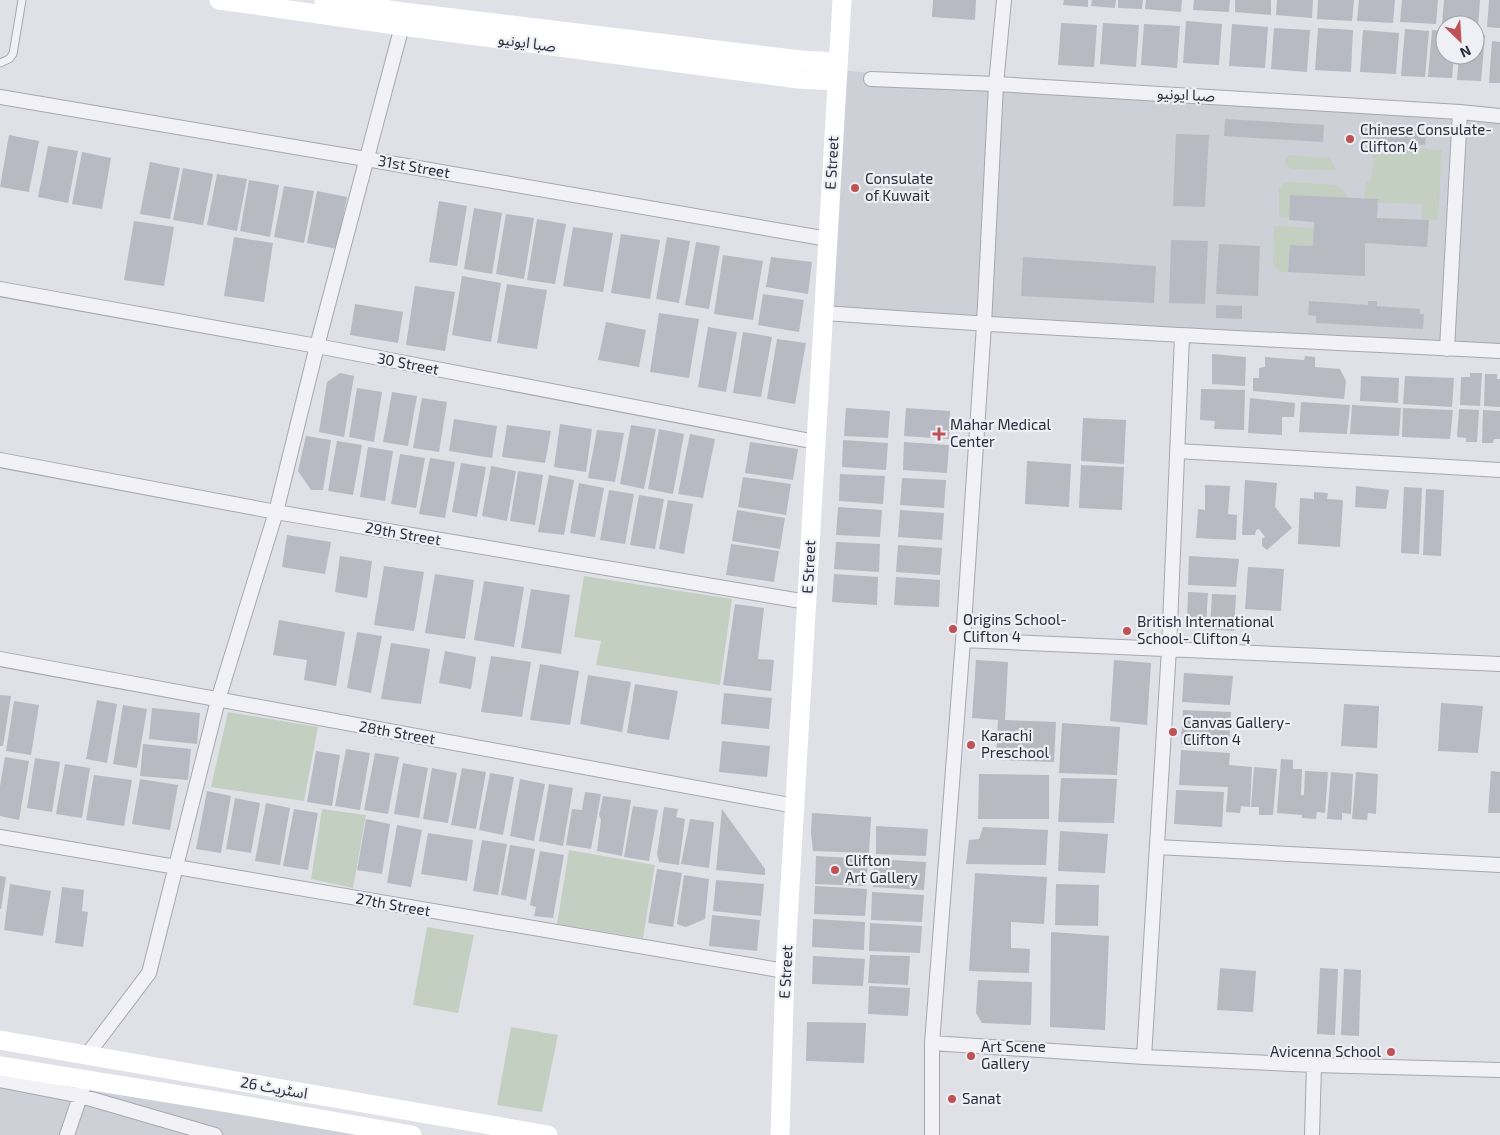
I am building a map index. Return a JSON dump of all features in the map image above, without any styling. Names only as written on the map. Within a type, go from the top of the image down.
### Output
[{"type":"main road","name":"صبا ایونیو","points":[[219,0],[801,60],[838,62]]},
{"type":"main road","name":"E Street","points":[[780,1135],[785,971],[842,0]]},
{"type":"main road","name":"صبا ایونیو","points":[[334,1],[402,19],[798,79],[836,81]]},
{"type":"main road","name":"اسٹریٹ 26","points":[[0,1040],[548,1135]]},
{"type":"main road","name":"اسٹریٹ 26","points":[[0,1066],[83,1088],[229,1103],[384,1132],[412,1135]]},
{"type":"street","points":[[932,1135],[932,1043],[963,640],[984,324],[996,84],[1004,0]]},
{"type":"street","points":[[87,1055],[149,973],[218,700],[276,512],[402,19]]},
{"type":"street","name":"صبا ایونیو","points":[[871,79],[996,84],[1500,116]]},
{"type":"street","name":"31st Street","points":[[0,97],[366,158],[828,240]]},
{"type":"street","points":[[1447,349],[1460,112]]},
{"type":"street","name":"30 Street","points":[[0,289],[317,346],[816,442]]},
{"type":"street","points":[[824,313],[1182,336],[1500,351]]},
{"type":"street","points":[[1144,1057],[1169,648],[1182,336]]},
{"type":"street","points":[[1177,451],[1500,470]]},
{"type":"street","name":"29th Street","points":[[0,460],[276,512],[807,602]]},
{"type":"street","points":[[963,640],[1500,664]]},
{"type":"street","name":"28th Street","points":[[0,659],[795,806]]},
{"type":"street","name":"27th Street","points":[[0,837],[785,971]]},
{"type":"street","points":[[1157,847],[1500,865]]},
{"type":"street","points":[[932,1043],[1144,1057],[1314,1065],[1500,1070]]},
{"type":"street","points":[[1312,1135],[1314,1065]]},
{"type":"street","points":[[0,1080],[83,1088],[215,1135]]},
{"type":"street","points":[[67,1135],[83,1088]]},
{"type":"lane","points":[[0,63],[9,59],[13,54],[22,0]]},
{"type":"shaded area","points":[[838,70],[996,84],[1500,114],[1500,351],[824,313]]},
{"type":"shaded area","points":[[0,1070],[393,1135],[0,1135]]},
{"type":"green space","points":[[1366,146],[1442,150],[1438,220],[1422,220],[1422,204],[1378,203],[1378,199],[1364,198],[1366,183],[1371,179],[1374,160]]},
{"type":"green space","points":[[1289,155],[1330,158],[1336,170],[1293,169],[1288,167],[1286,163],[1285,159]]},
{"type":"green space","points":[[1283,183],[1337,185],[1349,197],[1290,198],[1289,218],[1279,217],[1279,189]]},
{"type":"green space","points":[[1274,226],[1314,228],[1313,246],[1290,245],[1288,272],[1279,271],[1273,264]]},
{"type":"green space","points":[[584,576],[732,599],[720,685],[596,665],[601,641],[574,637]]},
{"type":"green space","points":[[228,712],[318,727],[304,801],[211,787]]},
{"type":"green space","points":[[322,809],[366,815],[353,888],[311,879]]},
{"type":"green space","points":[[569,850],[655,865],[643,938],[557,924]]},
{"type":"green space","points":[[427,927],[474,935],[458,1013],[413,1005]]},
{"type":"green space","points":[[511,1027],[558,1035],[542,1112],[497,1105]]},
{"type":"building","points":[[933,0],[976,0],[975,20],[932,17]]},
{"type":"building","points":[[1064,0],[1088,0],[1088,7],[1063,5]]},
{"type":"building","points":[[1092,0],[1116,0],[1115,8],[1091,6]]},
{"type":"building","points":[[1118,0],[1143,0],[1142,9],[1118,8]]},
{"type":"building","points":[[1146,0],[1182,0],[1181,12],[1145,9]]},
{"type":"building","points":[[1194,0],[1230,0],[1229,12],[1193,10]]},
{"type":"building","points":[[1235,0],[1271,0],[1271,15],[1235,12]]},
{"type":"building","points":[[1277,0],[1313,0],[1312,18],[1276,15]]},
{"type":"building","points":[[1318,0],[1354,0],[1352,21],[1317,19]]},
{"type":"building","points":[[1359,0],[1395,0],[1393,23],[1357,21]]},
{"type":"building","points":[[1402,0],[1438,0],[1435,24],[1400,22]]},
{"type":"building","points":[[1444,0],[1480,0],[1479,15],[1443,15]]},
{"type":"building","points":[[1489,0],[1500,0],[1500,28],[1487,27]]},
{"type":"building","points":[[1186,21],[1222,24],[1219,65],[1183,63]]},
{"type":"building","points":[[1061,23],[1097,25],[1094,67],[1058,65]]},
{"type":"building","points":[[1103,23],[1139,25],[1136,67],[1100,64]]},
{"type":"building","points":[[1144,24],[1180,26],[1177,68],[1141,65]]},
{"type":"building","points":[[1232,24],[1268,27],[1265,68],[1229,66]]},
{"type":"building","points":[[1274,28],[1310,30],[1307,72],[1271,69]]},
{"type":"building","points":[[1318,28],[1353,30],[1351,72],[1315,70]]},
{"type":"building","points":[[1405,29],[1429,31],[1425,77],[1401,76]]},
{"type":"building","points":[[1363,30],[1399,33],[1396,74],[1360,72]]},
{"type":"building","points":[[1432,30],[1435,30],[1435,65],[1453,65],[1452,78],[1428,77]]},
{"type":"building","points":[[1492,41],[1500,42],[1500,83],[1489,83]]},
{"type":"building","points":[[1458,65],[1482,65],[1481,81],[1457,80]]},
{"type":"building","points":[[1225,119],[1324,125],[1323,142],[1224,136]]},
{"type":"building","points":[[1365,127],[1426,132],[1425,145],[1364,141]]},
{"type":"building","points":[[1176,134],[1209,135],[1205,207],[1173,206]]},
{"type":"building","points":[[9,135],[39,141],[29,192],[0,187]]},
{"type":"building","points":[[48,146],[78,151],[68,203],[38,197]]},
{"type":"building","points":[[82,152],[111,158],[102,209],[72,204]]},
{"type":"building","points":[[150,162],[180,168],[170,219],[140,214]]},
{"type":"building","points":[[183,168],[213,174],[203,225],[173,220]]},
{"type":"building","points":[[217,174],[247,179],[237,231],[207,225]]},
{"type":"building","points":[[249,180],[279,185],[270,237],[240,231]]},
{"type":"building","points":[[284,186],[314,191],[304,243],[274,237]]},
{"type":"building","points":[[317,191],[347,197],[337,249],[307,243]]},
{"type":"building","points":[[1290,195],[1378,199],[1377,218],[1429,220],[1427,247],[1365,243],[1365,276],[1288,272],[1290,245],[1313,246],[1314,222],[1289,220]]},
{"type":"building","points":[[439,201],[467,206],[457,266],[429,262]]},
{"type":"building","points":[[474,208],[502,213],[492,274],[464,269]]},
{"type":"building","points":[[506,214],[534,218],[524,279],[496,274]]},
{"type":"building","points":[[537,219],[566,224],[555,284],[527,280]]},
{"type":"building","points":[[134,221],[174,227],[164,286],[124,280]]},
{"type":"building","points":[[573,227],[613,233],[603,292],[563,286]]},
{"type":"building","points":[[621,234],[660,240],[650,299],[611,293]]},
{"type":"building","points":[[234,237],[273,243],[264,302],[224,296]]},
{"type":"building","points":[[667,237],[690,241],[679,303],[656,299]]},
{"type":"building","points":[[1171,240],[1208,241],[1205,304],[1169,303]]},
{"type":"building","points":[[696,242],[720,246],[709,309],[685,305]]},
{"type":"building","points":[[1219,244],[1260,246],[1258,296],[1216,294]]},
{"type":"building","points":[[723,255],[763,261],[753,320],[714,314]]},
{"type":"building","points":[[771,257],[812,262],[808,294],[766,287]]},
{"type":"building","points":[[1023,257],[1156,266],[1154,303],[1021,296]]},
{"type":"building","points":[[462,276],[501,283],[491,342],[452,335]]},
{"type":"building","points":[[507,284],[547,290],[537,349],[497,343]]},
{"type":"building","points":[[415,286],[455,292],[445,351],[406,345]]},
{"type":"building","points":[[763,294],[804,300],[799,332],[758,325]]},
{"type":"building","points":[[1309,301],[1368,305],[1368,301],[1377,301],[1377,306],[1420,309],[1420,314],[1424,314],[1423,329],[1316,323],[1316,316],[1308,315]]},
{"type":"building","points":[[355,304],[403,312],[398,343],[350,335]]},
{"type":"building","points":[[1216,305],[1242,306],[1242,319],[1216,318]]},
{"type":"building","points":[[659,313],[699,319],[689,378],[650,372]]},
{"type":"building","points":[[606,322],[646,330],[639,367],[598,360]]},
{"type":"building","points":[[708,327],[737,332],[726,392],[698,387]]},
{"type":"building","points":[[743,332],[772,337],[761,397],[733,393]]},
{"type":"building","points":[[777,339],[806,343],[795,404],[767,399]]},
{"type":"building","points":[[1212,354],[1246,357],[1245,386],[1212,384]]},
{"type":"building","points":[[1305,356],[1315,357],[1315,367],[1340,369],[1346,381],[1344,399],[1253,391],[1253,378],[1259,378],[1259,368],[1265,367],[1265,357],[1304,360]]},
{"type":"building","points":[[340,373],[354,376],[344,437],[319,432],[327,382]]},
{"type":"building","points":[[1470,373],[1482,373],[1480,406],[1460,405],[1461,377],[1470,377]]},
{"type":"building","points":[[1485,374],[1497,374],[1497,379],[1500,379],[1500,407],[1484,406]]},
{"type":"building","points":[[1361,376],[1399,378],[1398,403],[1360,401]]},
{"type":"building","points":[[1405,376],[1454,378],[1452,407],[1403,404]]},
{"type":"building","points":[[357,388],[382,392],[374,442],[349,437]]},
{"type":"building","points":[[1201,389],[1245,390],[1244,430],[1214,429],[1215,421],[1200,420]]},
{"type":"building","points":[[392,392],[417,396],[408,446],[383,442]]},
{"type":"building","points":[[422,398],[447,402],[439,452],[413,448]]},
{"type":"building","points":[[1250,398],[1295,403],[1294,417],[1282,417],[1282,435],[1248,433]]},
{"type":"building","points":[[1301,402],[1350,405],[1347,434],[1299,432]]},
{"type":"building","points":[[1352,405],[1401,408],[1399,436],[1350,434]]},
{"type":"building","points":[[846,408],[890,411],[888,438],[844,436]]},
{"type":"building","points":[[906,408],[950,411],[949,439],[904,436]]},
{"type":"building","points":[[1403,408],[1453,410],[1450,439],[1402,437]]},
{"type":"building","points":[[1459,409],[1479,410],[1477,442],[1466,442],[1466,438],[1457,437]]},
{"type":"building","points":[[1483,410],[1500,411],[1500,439],[1494,439],[1493,443],[1482,443]]},
{"type":"building","points":[[1083,418],[1126,420],[1124,464],[1081,461]]},
{"type":"building","points":[[454,419],[497,426],[492,458],[449,451]]},
{"type":"building","points":[[560,424],[592,429],[586,472],[554,467]]},
{"type":"building","points":[[507,425],[551,431],[545,463],[502,457]]},
{"type":"building","points":[[631,425],[656,429],[644,489],[620,484]]},
{"type":"building","points":[[659,429],[684,434],[673,494],[648,489]]},
{"type":"building","points":[[597,430],[624,433],[615,482],[588,478]]},
{"type":"building","points":[[690,434],[715,439],[703,498],[678,494]]},
{"type":"building","points":[[306,436],[331,440],[323,490],[311,490],[298,471]]},
{"type":"building","points":[[843,440],[888,443],[886,470],[842,467]]},
{"type":"building","points":[[337,441],[362,445],[353,495],[328,491]]},
{"type":"building","points":[[750,442],[798,449],[793,480],[745,473]]},
{"type":"building","points":[[904,442],[949,445],[947,473],[903,470]]},
{"type":"building","points":[[368,447],[393,451],[385,501],[360,497]]},
{"type":"building","points":[[400,454],[425,458],[416,508],[391,504]]},
{"type":"building","points":[[430,458],[455,462],[445,518],[419,514]]},
{"type":"building","points":[[1027,461],[1071,464],[1069,507],[1025,504]]},
{"type":"building","points":[[461,463],[486,467],[477,517],[452,512]]},
{"type":"building","points":[[1081,465],[1124,467],[1122,510],[1079,508]]},
{"type":"building","points":[[491,466],[516,471],[507,521],[482,516]]},
{"type":"building","points":[[518,471],[543,475],[535,525],[510,521]]},
{"type":"building","points":[[840,474],[885,476],[883,504],[839,501]]},
{"type":"building","points":[[549,475],[574,480],[564,535],[538,532]]},
{"type":"building","points":[[743,477],[791,484],[786,515],[738,507]]},
{"type":"building","points":[[902,478],[946,480],[944,508],[900,505]]},
{"type":"building","points":[[1245,480],[1277,483],[1275,507],[1292,528],[1267,550],[1262,546],[1262,539],[1265,537],[1259,529],[1256,530],[1255,535],[1242,535]]},
{"type":"building","points":[[579,483],[604,488],[595,537],[570,533]]},
{"type":"building","points":[[1205,485],[1230,486],[1228,514],[1237,515],[1236,540],[1196,538],[1198,509],[1205,510]]},
{"type":"building","points":[[1356,486],[1389,490],[1386,509],[1355,507]]},
{"type":"building","points":[[1404,487],[1422,488],[1419,554],[1401,553]]},
{"type":"building","points":[[1426,489],[1444,490],[1441,556],[1423,555]]},
{"type":"building","points":[[609,490],[634,494],[625,544],[600,540]]},
{"type":"building","points":[[1314,492],[1328,493],[1327,499],[1343,500],[1340,547],[1298,544],[1300,498],[1314,499]]},
{"type":"building","points":[[639,495],[664,499],[655,549],[630,545]]},
{"type":"building","points":[[668,500],[693,504],[684,554],[659,549]]},
{"type":"building","points":[[838,507],[882,510],[880,537],[836,535]]},
{"type":"building","points":[[737,510],[785,518],[780,549],[732,541]]},
{"type":"building","points":[[900,510],[944,513],[942,540],[898,537]]},
{"type":"building","points":[[287,535],[331,542],[325,574],[282,567]]},
{"type":"building","points":[[836,542],[880,544],[879,572],[834,569]]},
{"type":"building","points":[[731,544],[779,551],[774,582],[726,575]]},
{"type":"building","points":[[898,545],[942,548],[940,575],[896,572]]},
{"type":"building","points":[[340,556],[372,561],[367,598],[335,592]]},
{"type":"building","points":[[1189,556],[1239,559],[1236,587],[1188,585]]},
{"type":"building","points":[[384,566],[424,572],[414,631],[374,625]]},
{"type":"building","points":[[1248,567],[1284,569],[1281,611],[1245,609]]},
{"type":"building","points":[[435,574],[474,580],[465,639],[425,633]]},
{"type":"building","points":[[834,574],[878,577],[877,605],[832,602]]},
{"type":"building","points":[[896,577],[940,580],[939,607],[894,605]]},
{"type":"building","points":[[484,581],[524,587],[514,647],[474,640]]},
{"type":"building","points":[[531,589],[570,595],[561,654],[521,648]]},
{"type":"building","points":[[1188,592],[1208,593],[1206,625],[1192,625],[1187,619]]},
{"type":"building","points":[[1212,594],[1236,595],[1234,631],[1210,629]]},
{"type":"building","points":[[735,604],[764,608],[758,659],[774,660],[771,691],[723,685]]},
{"type":"building","points":[[279,620],[345,632],[336,686],[304,680],[307,660],[273,655]]},
{"type":"building","points":[[357,632],[382,636],[371,693],[347,688]]},
{"type":"building","points":[[391,643],[430,649],[421,704],[381,699]]},
{"type":"building","points":[[445,651],[476,657],[471,689],[439,683]]},
{"type":"building","points":[[491,656],[531,662],[522,717],[481,712]]},
{"type":"building","points":[[976,660],[1008,662],[1005,720],[1056,722],[1054,762],[996,760],[998,720],[972,718]]},
{"type":"building","points":[[1114,660],[1151,663],[1147,725],[1110,721]]},
{"type":"building","points":[[540,664],[579,671],[570,725],[530,720]]},
{"type":"building","points":[[1184,673],[1233,676],[1230,705],[1182,702]]},
{"type":"building","points":[[588,675],[631,682],[622,732],[580,724]]},
{"type":"building","points":[[635,684],[678,691],[669,740],[627,733]]},
{"type":"building","points":[[724,693],[772,698],[769,729],[721,724]]},
{"type":"building","points":[[0,695],[11,696],[3,746],[0,746]]},
{"type":"building","points":[[97,700],[117,704],[107,763],[86,759]]},
{"type":"building","points":[[14,701],[39,705],[31,755],[6,751]]},
{"type":"building","points":[[1441,703],[1483,706],[1478,753],[1438,751]]},
{"type":"building","points":[[1344,704],[1379,706],[1377,748],[1341,746]]},
{"type":"building","points":[[123,705],[147,709],[137,768],[113,764]]},
{"type":"building","points":[[152,708],[200,713],[197,744],[149,739]]},
{"type":"building","points":[[1183,710],[1231,712],[1229,747],[1181,744]]},
{"type":"building","points":[[1062,723],[1120,727],[1117,775],[1059,773]]},
{"type":"building","points":[[722,741],[770,746],[767,777],[719,772]]},
{"type":"building","points":[[143,744],[191,749],[188,780],[140,776]]},
{"type":"building","points":[[346,749],[370,753],[360,810],[335,806]]},
{"type":"building","points":[[1181,750],[1230,753],[1229,765],[1252,767],[1250,807],[1241,806],[1240,813],[1226,812],[1228,787],[1179,785]]},
{"type":"building","points":[[316,751],[340,755],[332,806],[307,802]]},
{"type":"building","points":[[375,753],[399,757],[388,814],[364,810]]},
{"type":"building","points":[[5,757],[29,761],[19,820],[0,816],[0,786]]},
{"type":"building","points":[[35,758],[60,762],[52,812],[27,808]]},
{"type":"building","points":[[1281,759],[1293,760],[1293,769],[1302,769],[1301,795],[1304,795],[1305,771],[1328,772],[1325,813],[1317,812],[1316,819],[1302,818],[1302,815],[1277,813]]},
{"type":"building","points":[[403,763],[428,768],[419,818],[394,814]]},
{"type":"building","points":[[65,764],[90,768],[82,818],[56,814]]},
{"type":"building","points":[[1254,767],[1277,769],[1273,815],[1259,815],[1259,807],[1251,807]]},
{"type":"building","points":[[432,768],[457,773],[448,823],[423,819]]},
{"type":"building","points":[[462,768],[486,772],[476,829],[451,825]]},
{"type":"building","points":[[1491,771],[1500,772],[1500,813],[1488,813]]},
{"type":"building","points":[[1331,772],[1353,774],[1351,814],[1342,813],[1342,820],[1327,819]]},
{"type":"building","points":[[1356,772],[1378,774],[1376,814],[1368,813],[1367,820],[1352,819]]},
{"type":"building","points":[[490,773],[514,777],[503,835],[479,830]]},
{"type":"building","points":[[979,774],[1049,775],[1049,819],[978,819]]},
{"type":"building","points":[[94,775],[132,780],[124,826],[86,820]]},
{"type":"building","points":[[1061,778],[1117,779],[1114,823],[1058,822]]},
{"type":"building","points":[[140,779],[178,785],[170,830],[132,824]]},
{"type":"building","points":[[520,779],[545,784],[534,841],[510,836]]},
{"type":"building","points":[[549,784],[573,788],[563,846],[539,841]]},
{"type":"building","points":[[1176,790],[1224,792],[1222,827],[1174,824]]},
{"type":"building","points":[[207,791],[231,796],[221,853],[196,849]]},
{"type":"building","points":[[585,792],[601,794],[591,849],[566,845],[572,809],[582,810]]},
{"type":"building","points":[[603,796],[631,800],[622,856],[597,851],[601,820],[599,815]]},
{"type":"building","points":[[235,798],[260,803],[251,853],[226,849]]},
{"type":"building","points":[[266,803],[290,808],[280,865],[255,861]]},
{"type":"building","points":[[633,806],[658,810],[649,861],[624,857]]},
{"type":"building","points":[[664,807],[678,809],[676,817],[685,819],[679,865],[659,862],[657,854]]},
{"type":"building","points":[[294,809],[318,813],[308,870],[283,866]]},
{"type":"building","points":[[722,809],[765,869],[765,875],[716,870]]},
{"type":"building","points":[[812,813],[871,817],[869,853],[813,851],[811,833]]},
{"type":"building","points":[[366,819],[390,824],[382,874],[357,870]]},
{"type":"building","points":[[690,819],[714,822],[709,868],[681,864]]},
{"type":"building","points":[[397,825],[422,830],[411,887],[387,883]]},
{"type":"building","points":[[876,826],[928,829],[926,856],[876,854]]},
{"type":"building","points":[[983,827],[1048,830],[1046,865],[966,864],[969,840],[979,839]]},
{"type":"building","points":[[1060,831],[1108,834],[1105,873],[1058,871]]},
{"type":"building","points":[[428,833],[473,840],[467,881],[421,874]]},
{"type":"building","points":[[482,840],[507,844],[498,895],[473,891]]},
{"type":"building","points":[[510,845],[535,849],[526,900],[501,895]]},
{"type":"building","points":[[540,851],[564,855],[553,918],[534,916],[536,907],[530,905]]},
{"type":"building","name":"Clifton Art Gallery","points":[[816,856],[868,859],[866,886],[815,884]]},
{"type":"building","points":[[874,859],[926,862],[924,890],[873,887]]},
{"type":"building","points":[[657,869],[682,873],[673,927],[648,923]]},
{"type":"building","points":[[975,873],[1047,877],[1044,924],[1011,922],[1011,948],[1030,949],[1029,973],[969,971]]},
{"type":"building","points":[[684,875],[709,879],[705,919],[686,927],[677,924]]},
{"type":"building","points":[[0,876],[6,877],[1,909],[0,909]]},
{"type":"building","points":[[716,880],[764,884],[761,916],[713,911]]},
{"type":"building","points":[[10,884],[51,891],[43,936],[4,930]]},
{"type":"building","points":[[1056,884],[1099,885],[1098,926],[1055,925]]},
{"type":"building","points":[[815,886],[867,889],[865,916],[814,914]]},
{"type":"building","points":[[62,887],[84,890],[82,911],[88,912],[83,947],[55,943]]},
{"type":"building","points":[[872,892],[924,895],[922,922],[871,920]]},
{"type":"building","points":[[712,915],[760,920],[757,951],[709,946]]},
{"type":"building","points":[[813,919],[865,922],[864,950],[812,947]]},
{"type":"building","points":[[870,923],[922,926],[920,953],[869,951]]},
{"type":"building","points":[[1051,932],[1109,936],[1105,1030],[1050,1027]]},
{"type":"building","points":[[870,955],[910,956],[908,985],[868,983]]},
{"type":"building","points":[[813,956],[865,959],[863,986],[812,984]]},
{"type":"building","points":[[1220,968],[1256,971],[1253,1012],[1217,1010]]},
{"type":"building","points":[[1320,968],[1338,969],[1335,1035],[1317,1034]]},
{"type":"building","points":[[1344,969],[1361,970],[1359,1036],[1341,1035]]},
{"type":"building","points":[[978,980],[1032,982],[1031,1025],[982,1023],[976,1013]]},
{"type":"building","points":[[869,986],[910,988],[908,1016],[868,1014]]},
{"type":"building","points":[[807,1022],[866,1023],[864,1063],[806,1061]]},
{"type":"place","name":"Chinese Consulate- Clifton 4","points":[[1350,139]]},
{"type":"place","name":"Consulate of Kuwait","points":[[855,188]]},
{"type":"place","name":"Mahar Medical Center","points":[[939,434]]},
{"type":"place","name":"Origins School- Clifton 4","points":[[953,629]]},
{"type":"place","name":"British International School- Clifton 4","points":[[1127,631]]},
{"type":"place","name":"Canvas Gallery- Clifton 4","points":[[1173,732]]},
{"type":"place","name":"Karachi Preschool","points":[[971,745]]},
{"type":"place","name":"Clifton Art Gallery","points":[[835,870]]},
{"type":"place","name":"Avicenna School","points":[[1391,1052]]},
{"type":"place","name":"Art Scene Gallery","points":[[971,1056]]},
{"type":"place","name":"Sanat","points":[[952,1099]]}]
